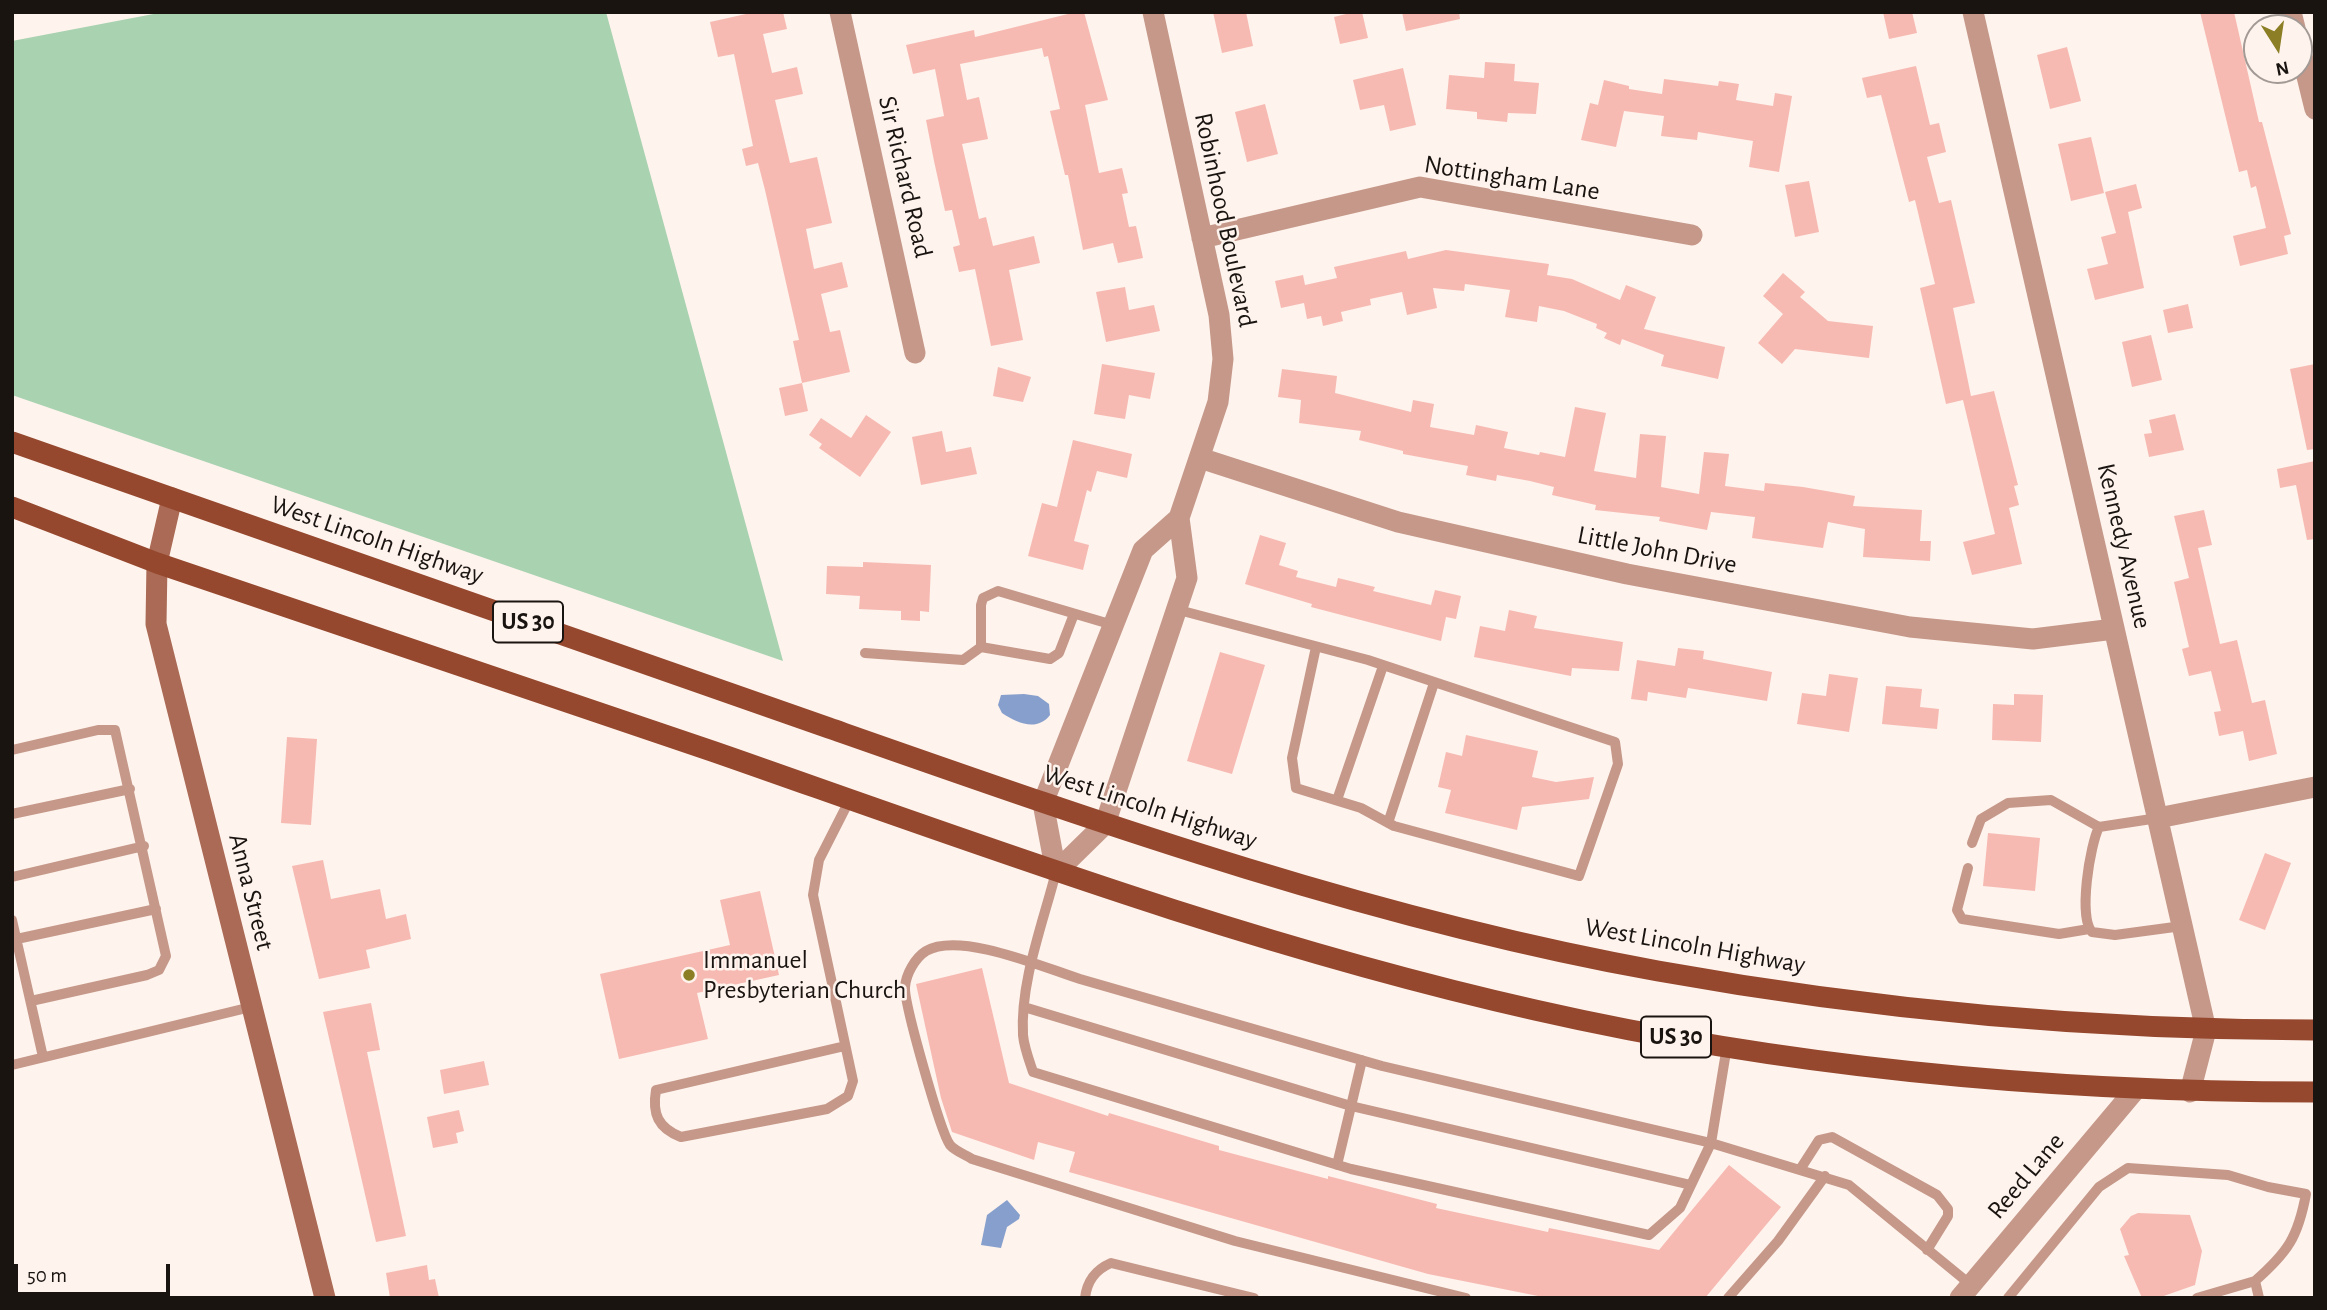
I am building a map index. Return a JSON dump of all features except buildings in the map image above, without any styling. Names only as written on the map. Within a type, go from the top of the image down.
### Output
[{"type":"main road","name":"West Lincoln Highway","points":[[12,442],[1105,824],[1444,924],[1654,971],[1927,1009],[2066,1023],[2206,1030],[2315,1030]]},
{"type":"main road","name":"US 30","points":[[12,507],[158,563],[1056,872],[1222,926],[1389,975],[1538,1011],[1727,1046],[1875,1068],[2135,1090],[2315,1092]]},
{"type":"street","name":"Sir Richard Road","points":[[839,12],[915,353]]},
{"type":"street","name":"Robinhood Boulevard","points":[[1056,872],[1105,824],[1187,578],[1179,518],[1218,402],[1223,359],[1219,315],[1153,12]]},
{"type":"street","name":"Kennedy Avenue","points":[[1973,12],[2206,1030],[2190,1092]]},
{"type":"street","points":[[2309,84],[2315,109]]},
{"type":"street","name":"Nottingham Lane","points":[[1202,238],[1420,187],[1692,235]]},
{"type":"street","name":"Little John Drive","points":[[1200,458],[1398,522],[1627,574],[1910,627],[2033,639],[2114,629]]},
{"type":"street","name":"Anna Street","points":[[172,498],[158,563],[156,624],[325,1298]]},
{"type":"street","name":"Robinhood Boulevard","points":[[1043,803],[1143,550],[1179,518]]},
{"type":"street","points":[[2158,818],[2315,787]]},
{"type":"street","points":[[1043,803],[1056,872]]},
{"type":"street","name":"Reed Lane","points":[[1965,1291],[2135,1090]]},
{"type":"lane","points":[[981,647],[981,605],[990,593],[998,591],[1113,625]]},
{"type":"lane","points":[[1175,609],[1316,647],[1383,666],[1615,742],[1618,764],[1579,876],[1388,823],[1361,808],[1296,788],[1292,758],[1316,647]]},
{"type":"lane","points":[[865,653],[963,660],[981,647],[1050,659],[1059,653],[1074,614]]},
{"type":"lane","points":[[1337,800],[1383,666]]},
{"type":"lane","points":[[1388,823],[1434,683]]},
{"type":"lane","points":[[12,750],[98,730],[115,730],[144,846],[166,956],[159,970],[31,1001]]},
{"type":"lane","points":[[12,814],[130,789]]},
{"type":"lane","points":[[845,1046],[656,1090],[656,1116],[665,1131],[681,1137],[827,1109],[848,1096],[853,1081],[813,895],[819,860],[849,800]]},
{"type":"lane","points":[[1972,842],[1981,819],[2008,803],[2051,800],[2099,827],[2158,818]]},
{"type":"lane","points":[[2099,827],[2094,835],[2085,907],[2085,922],[2089,929],[2098,935],[2115,935],[2182,926]]},
{"type":"lane","points":[[12,877],[144,846]]},
{"type":"lane","points":[[1968,868],[1957,910],[1962,919],[2059,934],[2089,929]]},
{"type":"lane","points":[[1056,872],[1024,1007],[1023,1038],[1033,1072],[1337,1165],[1649,1235],[1680,1208],[1711,1143],[1727,1046]]},
{"type":"lane","points":[[14,939],[156,909]]},
{"type":"lane","points":[[12,920],[14,939],[43,1057]]},
{"type":"lane","points":[[1466,1298],[1235,1241],[972,1159],[951,1146],[935,1112],[905,987],[913,963],[927,950],[949,945],[989,950],[1362,1060],[1711,1143],[1801,1168],[1849,1185],[1927,1250],[1965,1291]]},
{"type":"lane","points":[[12,1065],[251,1007]]},
{"type":"lane","points":[[1024,1007],[1351,1105],[1690,1185]]},
{"type":"lane","points":[[1337,1165],[1362,1060]]},
{"type":"lane","points":[[1801,1168],[1819,1140],[1832,1137],[1937,1195],[1948,1209],[1948,1216],[1927,1250]]},
{"type":"lane","points":[[2008,1298],[2099,1187],[2128,1168],[2228,1175],[2306,1194],[2299,1230],[2277,1262],[2255,1281],[2197,1298]]},
{"type":"lane","points":[[1728,1298],[1778,1241],[1825,1176]]},
{"type":"lane","points":[[1085,1298],[1087,1287],[1094,1275],[1111,1263],[1254,1298]]},
{"type":"lane","points":[[2255,1281],[2259,1298]]},
{"type":"green space","points":[[164,12],[606,12],[783,661],[12,395],[12,41]]},
{"type":"water","points":[[1001,695],[1038,696],[1049,704],[1050,715],[1045,720],[1027,724],[1002,713],[998,705]]},
{"type":"water","points":[[1007,1200],[1020,1215],[1019,1219],[1007,1227],[1001,1248],[981,1245],[987,1215]]},
{"type":"place","name":"Immanuel Presbyterian Church","points":[[689,975]]}]
